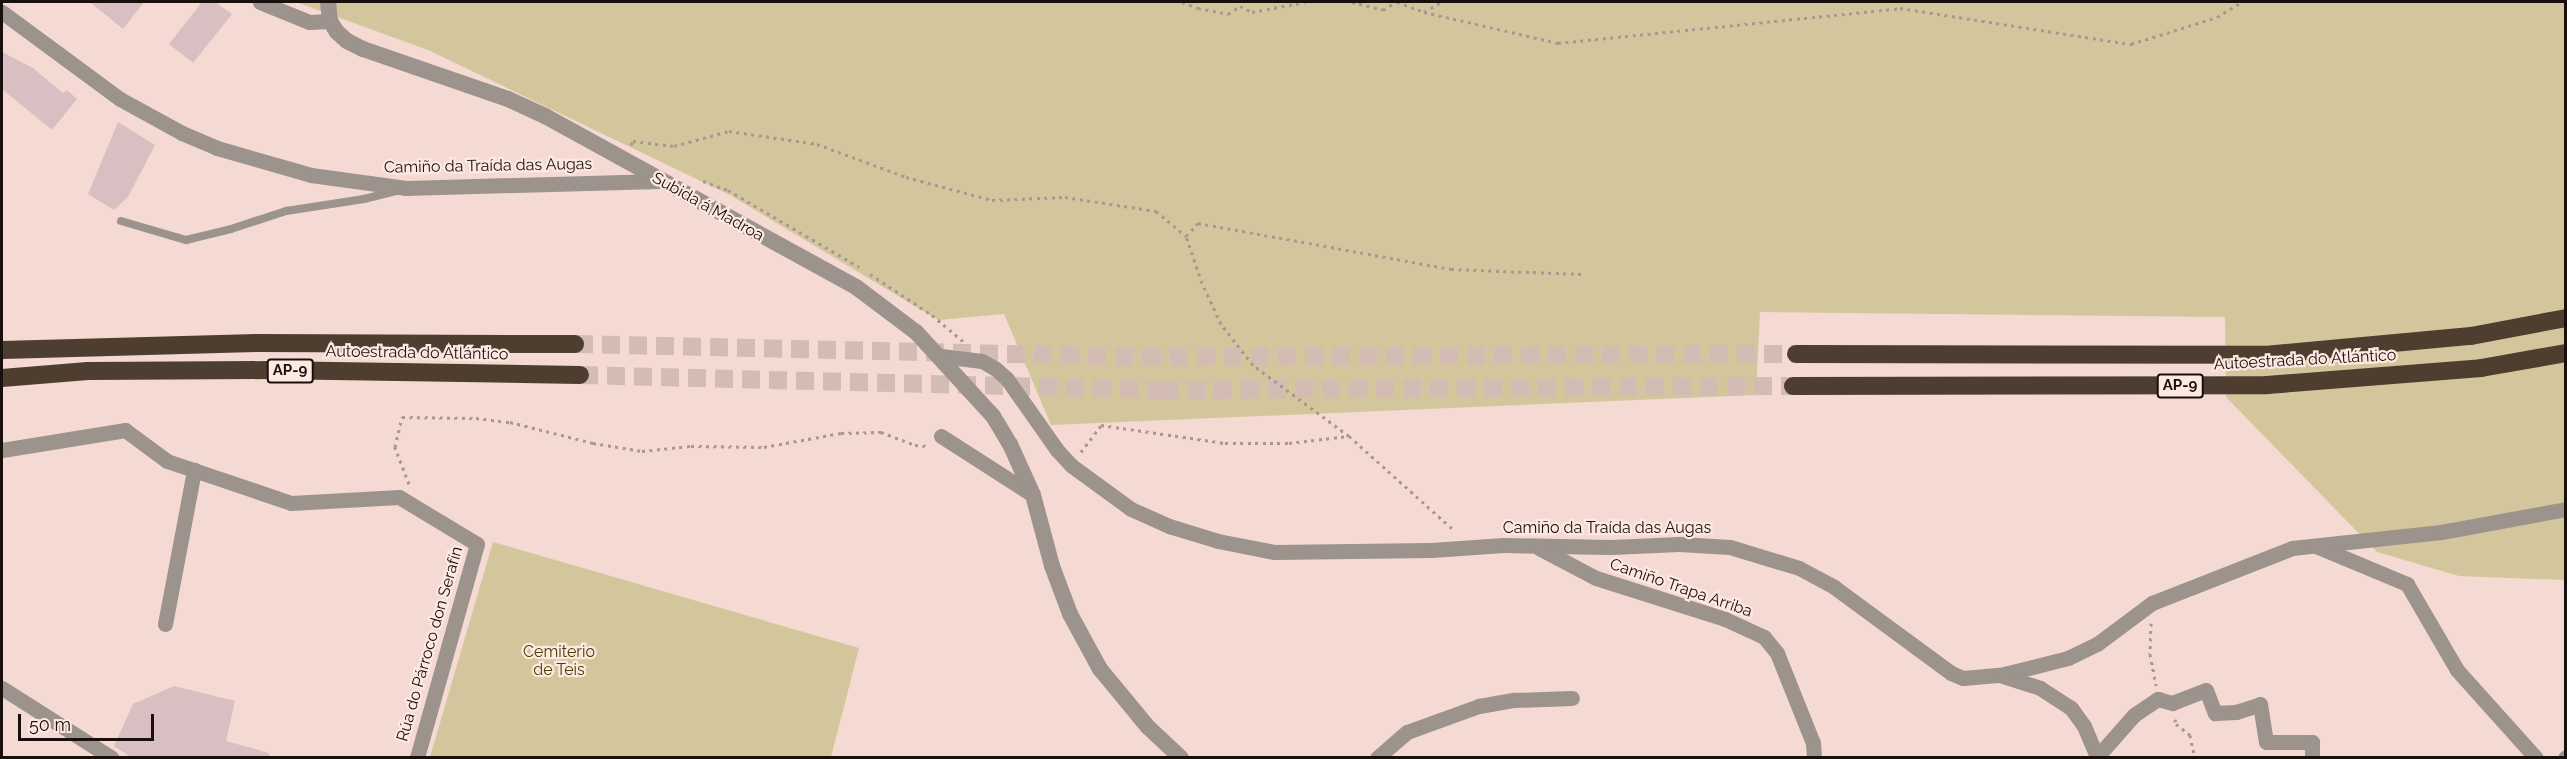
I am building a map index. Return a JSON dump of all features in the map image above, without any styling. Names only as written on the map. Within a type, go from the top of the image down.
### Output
[{"type":"highway","name":"Autoestrada do Atlántico","points":[[1796,354],[2265,355],[2471,336],[2565,318]]},
{"type":"highway","name":"Autoestrada do Atlántico","points":[[2,351],[256,344],[575,344]]},
{"type":"highway","name":"Autoestrada do Atlántico","points":[[1793,386],[2267,386],[2481,368],[2565,353]]},
{"type":"highway","name":"Autoestrada do Atlántico","points":[[2,378],[88,371],[269,370],[580,375]]},
{"type":"street","points":[[260,2],[309,22],[330,21],[328,2]]},
{"type":"street","name":"Camiño da Traída das Augas","points":[[2,12],[120,99],[198,142],[311,175],[406,188],[659,181]]},
{"type":"street","name":"Subida á Madroa","points":[[330,21],[337,32],[363,49],[507,99],[589,139],[659,181],[855,287],[916,332],[941,356],[993,416],[1010,444],[1033,495],[1052,566],[1070,614],[1100,669],[1124,700],[1181,758]]},
{"type":"street","name":"Camiño da Traída das Augas","points":[[941,356],[982,361],[996,369],[1006,379],[1057,450],[1072,466],[1131,509],[1169,526],[1245,548],[1309,552],[1472,546],[1611,547],[1679,544],[1730,547],[1799,568],[1826,583],[1951,673],[1975,678],[2044,665],[2087,649],[2130,622],[2152,603],[2269,555],[2314,545],[2441,532],[2565,509]]},
{"type":"street","name":"Rúa do Párroco don Serafín","points":[[2,450],[125,430],[167,460],[291,503],[399,497],[477,544],[417,758]]},
{"type":"street","points":[[941,436],[1033,495]]},
{"type":"street","points":[[165,624],[194,470]]},
{"type":"street","points":[[2314,545],[2407,584],[2457,670],[2536,758]]},
{"type":"street","name":"Camiño Trapa Arriba","points":[[1533,546],[1596,578],[1725,619],[1764,637],[1777,653],[1813,743],[1814,758]]},
{"type":"street","points":[[2000,675],[2040,688],[2071,708],[2084,726],[2097,757],[2134,715],[2165,701],[2206,690],[2216,713],[2236,712],[2260,704],[2266,742],[2312,742],[2312,758]]},
{"type":"street","points":[[2,688],[112,758]]},
{"type":"street","points":[[1377,758],[1407,732],[1479,706],[1514,700],[1572,698]]},
{"type":"lane","points":[[121,221],[186,240],[231,229],[286,211],[364,199],[406,188]]},
{"type":"path","points":[[1182,2],[1228,14],[1240,6],[1252,12],[1305,2]]},
{"type":"path","points":[[1352,2],[1383,10],[1397,2],[1424,12],[1558,43],[1900,8],[2131,44],[2217,17],[2242,2]]},
{"type":"path","points":[[1424,12],[1441,2]]},
{"type":"path","points":[[633,141],[674,146],[729,131],[817,144],[906,177],[992,200],[1065,197],[1156,211],[1186,236],[1202,284],[1221,324],[1253,365],[1349,436],[1472,546]]},
{"type":"path","points":[[1186,236],[1198,223],[1451,269],[1581,274]]},
{"type":"path","points":[[417,508],[395,447],[402,417],[476,418],[510,422],[593,443],[642,451],[691,446],[764,447],[841,433],[881,432],[915,445],[939,446],[941,436]]},
{"type":"path","points":[[1072,466],[1101,425],[1225,443],[1289,443],[1349,436]]},
{"type":"path","points":[[2152,603],[2150,654],[2165,701],[2176,724],[2190,735],[2195,758]]},
{"type":"green space","points":[[296,2],[2565,2],[2565,580],[2459,576],[2377,552],[2226,397],[2225,317],[1760,312],[1756,395],[1051,425],[1004,314],[938,320],[730,195],[428,50]]},
{"type":"green space","name":"Cemiterio de Teis","points":[[493,542],[859,648],[831,757],[430,757]]},
{"type":"building","points":[[90,2],[144,2],[123,29]]},
{"type":"building","points":[[202,2],[215,2],[232,14],[193,63],[169,44]]},
{"type":"building","points":[[2,52],[33,68],[63,93],[67,90],[77,99],[52,130],[2,89]]},
{"type":"building","points":[[118,122],[155,145],[128,197],[114,210],[88,194]]},
{"type":"building","points":[[174,686],[235,701],[226,741],[269,753],[269,758],[132,758],[114,746],[133,704]]},
{"type":"tunnel","points":[[575,344],[1143,357],[1796,354]]},
{"type":"tunnel","points":[[580,375],[1160,390],[1793,386]]}]
